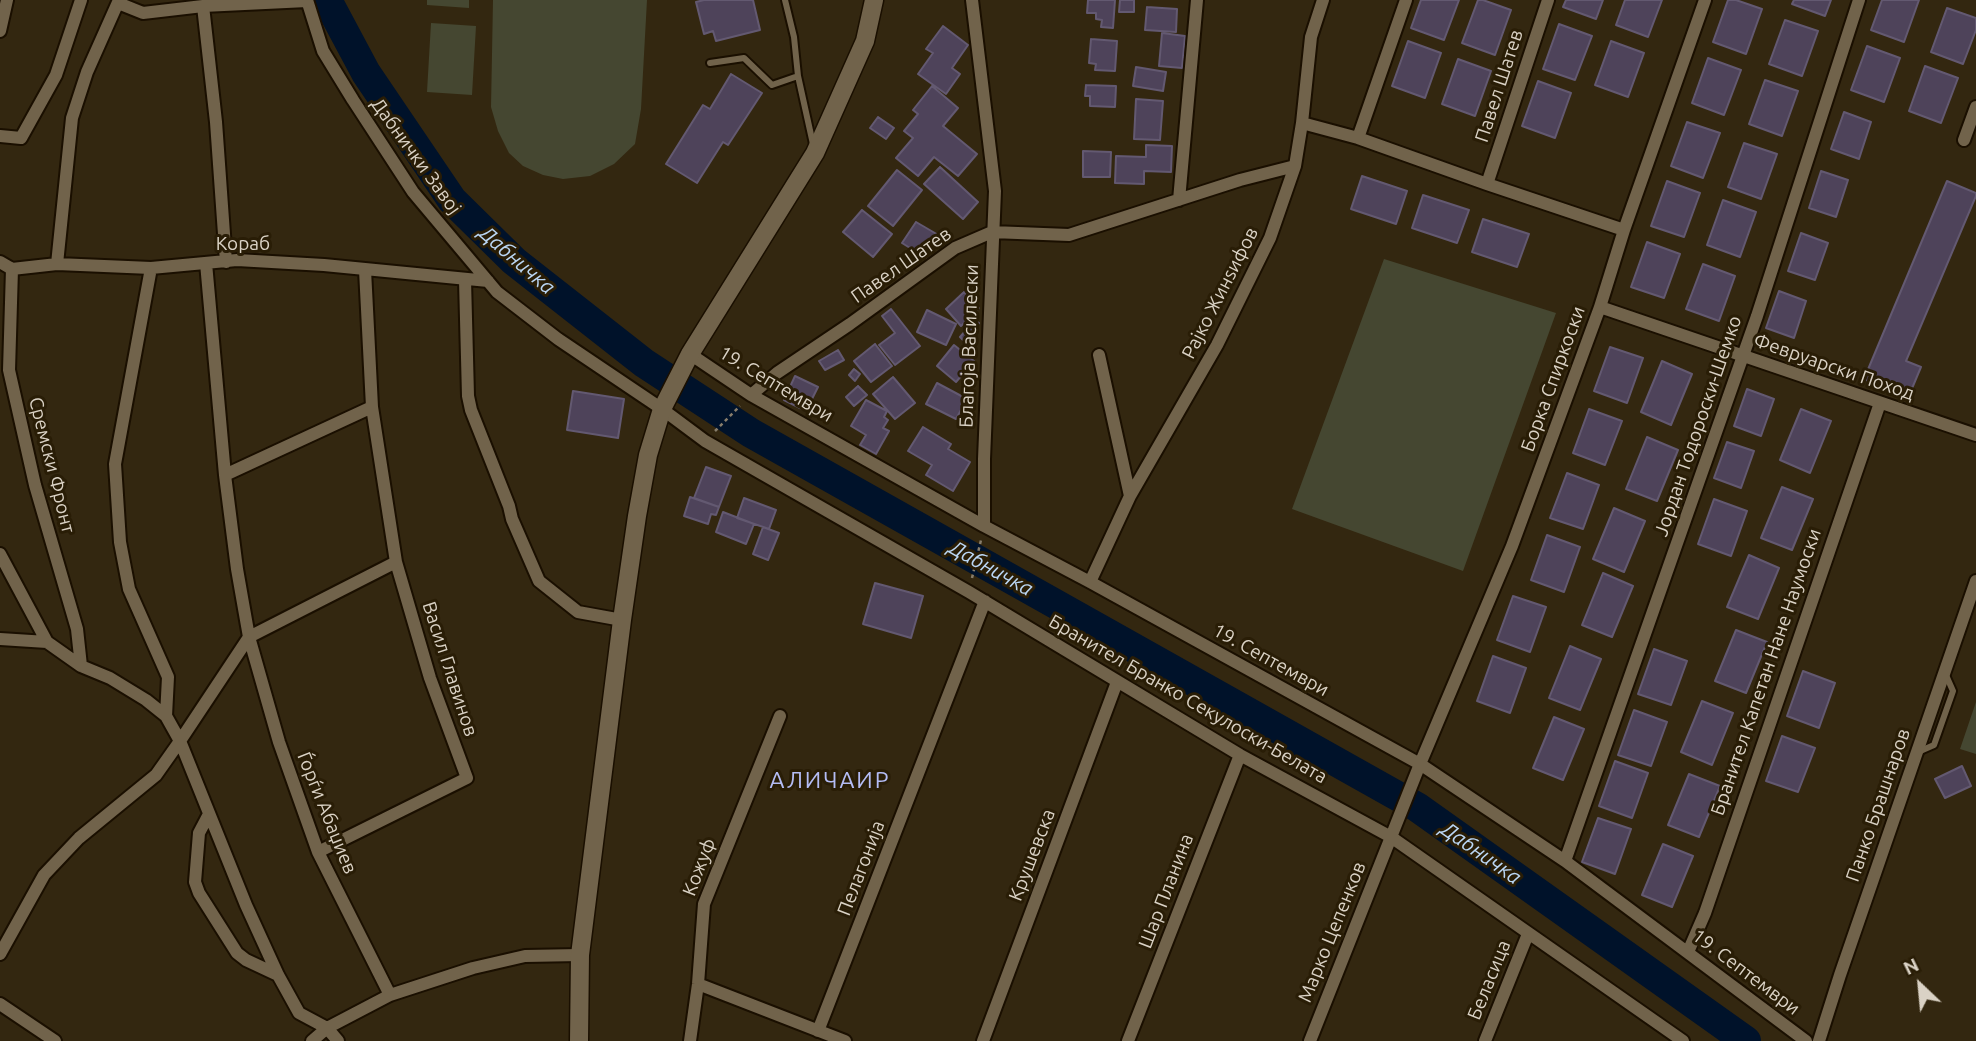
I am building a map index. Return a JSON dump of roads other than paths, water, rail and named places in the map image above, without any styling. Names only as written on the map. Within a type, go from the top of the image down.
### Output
[{"type":"main road","points":[[579,1041],[580,955],[622,620],[648,454],[662,409],[690,354],[815,153],[865,41],[874,0]]},
{"type":"street","points":[[0,31],[7,0]]},
{"type":"street","points":[[0,136],[20,138],[56,75],[81,0]]},
{"type":"street","name":"Дабнички Завој","points":[[57,264],[72,118],[87,72],[119,2],[144,13],[203,6],[307,0],[323,51],[353,100],[413,192],[497,292],[558,339],[662,409]]},
{"type":"street","name":"Благоја Василески","points":[[972,0],[995,191],[984,459],[984,526]]},
{"type":"street","points":[[1179,200],[1197,0]]},
{"type":"street","name":"Рајко Жинѕифов","points":[[1090,582],[1130,496],[1217,345],[1270,238],[1295,166],[1311,37],[1323,0]]},
{"type":"street","points":[[1358,138],[1406,0]]},
{"type":"street","name":"Павел Шатев","points":[[1487,184],[1548,0]]},
{"type":"street","name":"Борка Спиркоски","points":[[1391,837],[1511,545],[1600,307],[1624,230],[1705,0]]},
{"type":"street","name":"Јордан Тодороски-Шемко","points":[[1565,862],[1743,356],[1859,0]]},
{"type":"street","points":[[203,6],[216,122],[226,262]]},
{"type":"street","points":[[1965,141],[1976,107]]},
{"type":"street","points":[[1302,123],[1358,138],[1624,230]]},
{"type":"street","name":"Павел Шатев","points":[[751,394],[955,248],[992,232],[1069,235],[1240,180],[1295,166]]},
{"type":"street","name":"Кораб","points":[[12,269],[57,264],[152,268],[237,260],[488,281]]},
{"type":"street","points":[[0,262],[12,269]]},
{"type":"street","name":"Ѓорѓи Абаџиев","points":[[206,263],[225,475],[249,637],[279,742],[318,852],[390,995]]},
{"type":"street","points":[[152,268],[115,464],[120,542],[129,589],[168,677],[166,716]]},
{"type":"street","name":"Сремски Фронт","points":[[12,269],[9,370],[35,485],[77,629],[81,666]]},
{"type":"street","name":"Васил Главинов","points":[[318,852],[467,778],[430,678],[396,562],[372,407],[365,270]]},
{"type":"street","points":[[465,280],[468,396],[471,410],[512,519],[540,581],[578,612],[622,620]]},
{"type":"street","name":"Февруарски Поход","points":[[1600,307],[1976,435]]},
{"type":"street","name":"19. Септември","points":[[690,354],[751,394],[984,526],[1420,764],[1565,862],[1806,1041]]},
{"type":"street","points":[[1099,355],[1130,496]]},
{"type":"street","name":"Бранител Капетан Нане Наумоски","points":[[1688,952],[1704,913],[1880,403]]},
{"type":"street","points":[[225,475],[372,407]]},
{"type":"street","name":"Бранител Бранко Секулоски-Белата","points":[[662,409],[705,441],[985,601],[1240,755],[1391,837],[1683,1041]]},
{"type":"street","points":[[0,554],[47,642],[81,666],[110,678],[146,700],[166,716],[180,741],[246,905],[278,975],[299,1013],[327,1028],[338,1041]]},
{"type":"street","points":[[0,954],[44,875],[79,838],[156,775],[249,637],[396,562]]},
{"type":"street","name":"Панко Брашнаров","points":[[1819,1041],[1839,975],[1976,581]]},
{"type":"street","name":"Пелагонија","points":[[818,1031],[985,601]]},
{"type":"street","points":[[0,639],[47,642]]},
{"type":"street","name":"Крушевска","points":[[983,1041],[1117,682]]},
{"type":"street","name":"Кожуф","points":[[690,1041],[698,984],[704,904],[780,716]]},
{"type":"street","name":"Шар Планина","points":[[1128,1041],[1240,755]]},
{"type":"street","points":[[209,814],[198,833],[195,882],[199,893],[237,953],[278,975]]},
{"type":"street","name":"Марко Цепенков","points":[[1310,1041],[1391,837]]},
{"type":"street","name":"Беласица","points":[[1485,1041],[1528,934]]},
{"type":"street","points":[[312,1041],[327,1028],[390,995],[473,968],[525,956],[580,955]]},
{"type":"street","points":[[698,984],[845,1041]]},
{"type":"street","points":[[0,1004],[55,1041]]},
{"type":"street","points":[[1660,1041],[1665,1028]]},
{"type":"lane","points":[[785,0],[815,153]]},
{"type":"lane","points":[[710,63],[744,58],[772,85],[798,76]]},
{"type":"waterway","name":"Дабничка","points":[[327,0],[366,73],[452,200],[514,261],[644,363],[751,433],[1417,807],[1746,1041]]},
{"type":"district","name":"АЛИЧАИР","points":[[830,780]]}]
